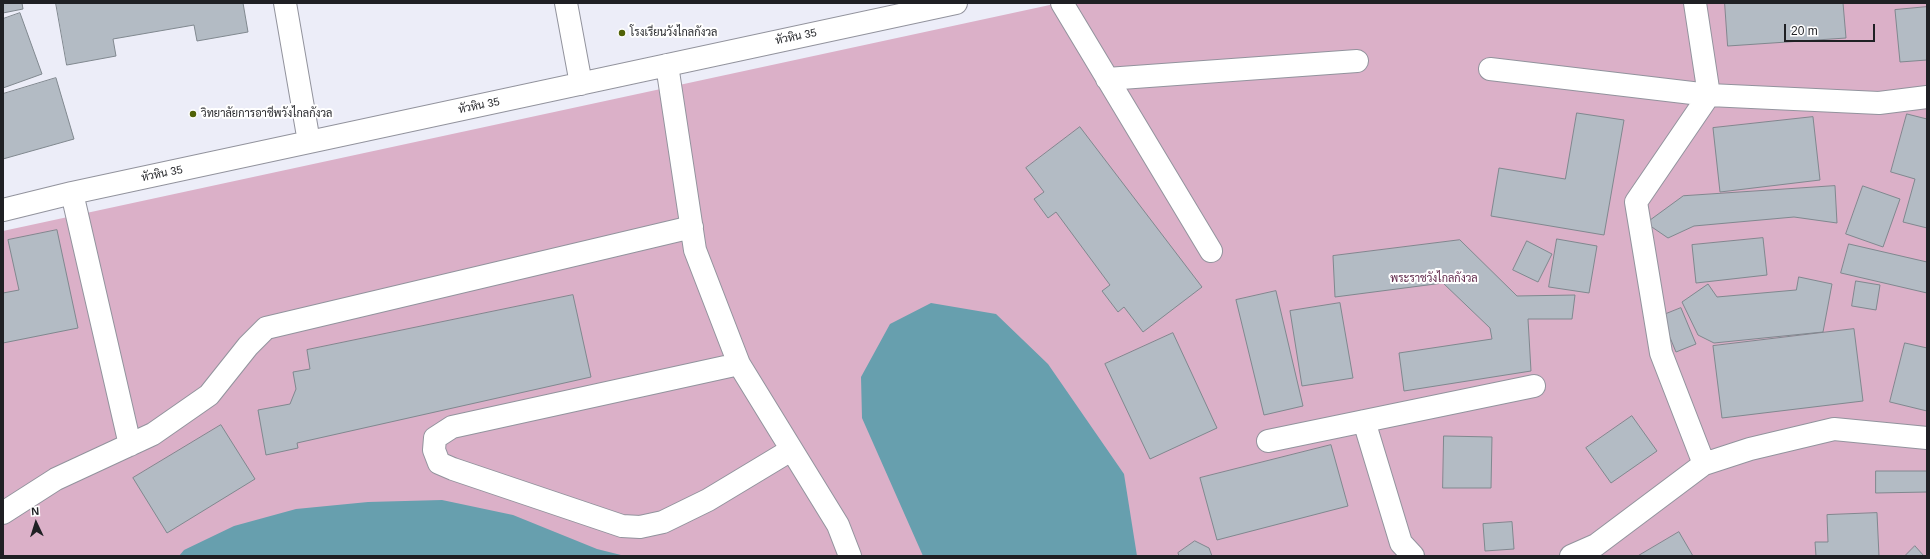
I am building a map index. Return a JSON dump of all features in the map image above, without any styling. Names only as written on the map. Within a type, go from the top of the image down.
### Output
[{"type":"street","points":[[285,3],[309,142]]},
{"type":"street","points":[[566,3],[581,84]]},
{"type":"street","name":"หัวหิน 35","points":[[3,210],[72,193],[666,65],[890,10],[956,3]]},
{"type":"street","points":[[1062,3],[1211,251]]},
{"type":"street","points":[[1695,3],[1709,95],[1636,202],[1661,353],[1704,464]]},
{"type":"street","points":[[1107,79],[1356,61]]},
{"type":"street","points":[[666,65],[695,250],[739,364],[838,525],[850,556]]},
{"type":"street","points":[[1490,69],[1709,95],[1879,103],[1927,97]]},
{"type":"street","points":[[72,193],[130,445]]},
{"type":"street","points":[[3,513],[56,479],[153,434],[209,395],[248,346],[266,328],[692,227]]},
{"type":"street","points":[[739,364],[452,427],[435,438],[434,450],[439,463],[453,469],[622,526],[640,527],[663,522],[708,500],[791,450]]},
{"type":"street","points":[[1268,441],[1534,386]]},
{"type":"street","points":[[1364,421],[1401,543],[1413,556]]},
{"type":"street","points":[[1571,556],[1596,545],[1704,464],[1750,449],[1834,429],[1927,438]]},
{"type":"green space","name":"พระราชวังไกลกังวล","points":[[1059,3],[1927,3],[1927,556],[3,556],[3,231]]},
{"type":"water","points":[[931,303],[996,314],[1048,364],[1124,474],[1137,556],[923,556],[862,418],[861,377],[890,324]]},
{"type":"water","points":[[442,500],[513,515],[597,549],[625,556],[179,556],[184,550],[234,526],[296,509],[368,502]]},
{"type":"building","points":[[3,3],[22,3],[23,9],[3,13]]},
{"type":"building","points":[[56,3],[243,3],[248,32],[197,41],[194,25],[113,39],[116,56],[67,65]]},
{"type":"building","points":[[1725,3],[1843,3],[1846,38],[1728,46]]},
{"type":"building","points":[[1927,7],[1927,60],[1900,62],[1895,10]]},
{"type":"building","points":[[20,13],[42,74],[3,88],[3,19]]},
{"type":"building","points":[[56,78],[74,139],[3,159],[3,94]]},
{"type":"building","points":[[1577,113],[1624,120],[1604,235],[1491,216],[1499,168],[1565,179]]},
{"type":"building","points":[[1907,114],[1927,119],[1927,228],[1903,222],[1915,179],[1891,172]]},
{"type":"building","points":[[1813,117],[1820,180],[1720,192],[1713,128]]},
{"type":"building","points":[[1080,127],[1202,287],[1143,332],[1124,307],[1118,312],[1102,291],[1110,285],[1056,212],[1048,218],[1034,199],[1044,192],[1026,168]]},
{"type":"building","points":[[1835,186],[1837,223],[1794,217],[1694,226],[1668,238],[1646,223],[1683,196]]},
{"type":"building","points":[[1863,186],[1900,199],[1883,247],[1846,234]]},
{"type":"building","points":[[57,230],[78,328],[3,343],[3,293],[19,290],[8,240]]},
{"type":"building","points":[[1763,238],[1767,275],[1696,283],[1692,245]]},
{"type":"building","points":[[1557,239],[1597,246],[1589,293],[1549,287]]},
{"type":"building","points":[[1460,240],[1517,296],[1575,295],[1572,319],[1528,319],[1531,371],[1404,391],[1399,353],[1492,339],[1490,328],[1443,283],[1335,297],[1333,256]]},
{"type":"building","points":[[1527,241],[1552,254],[1538,282],[1513,270]]},
{"type":"building","points":[[1849,244],[1927,262],[1927,293],[1841,273]]},
{"type":"building","points":[[1799,277],[1832,284],[1823,332],[1714,343],[1698,335],[1682,302],[1708,284],[1717,297],[1796,290]]},
{"type":"building","points":[[1856,281],[1880,285],[1876,310],[1852,306]]},
{"type":"building","points":[[1276,291],[1303,406],[1264,415],[1236,300]]},
{"type":"building","points":[[573,295],[591,377],[297,443],[298,448],[266,455],[258,410],[290,404],[296,389],[293,372],[310,369],[307,350]]},
{"type":"building","points":[[1340,303],[1353,378],[1302,386],[1290,311]]},
{"type":"building","points":[[1681,308],[1696,344],[1676,352],[1661,316]]},
{"type":"building","points":[[1854,329],[1863,401],[1722,418],[1713,346]]},
{"type":"building","points":[[1173,333],[1217,428],[1150,459],[1105,364]]},
{"type":"building","points":[[1905,343],[1927,348],[1927,411],[1890,402]]},
{"type":"building","points":[[1632,416],[1657,451],[1611,483],[1586,448]]},
{"type":"building","points":[[221,425],[255,479],[167,533],[133,478]]},
{"type":"building","points":[[1444,436],[1492,437],[1491,488],[1443,488]]},
{"type":"building","points":[[1331,445],[1348,506],[1217,540],[1200,478]]},
{"type":"building","points":[[1876,471],[1927,471],[1927,492],[1876,493]]},
{"type":"building","points":[[1877,513],[1879,556],[1816,556],[1815,542],[1828,542],[1827,515]]},
{"type":"building","points":[[1512,522],[1514,549],[1485,551],[1483,524]]},
{"type":"building","points":[[1679,532],[1693,556],[1638,556]]},
{"type":"building","points":[[1195,541],[1209,548],[1212,556],[1179,556],[1178,553]]},
{"type":"building","points":[[1915,546],[1924,556],[1905,556]]},
{"type":"place","name":"โรงเรียนวังไกลกังวล","points":[[622,33]]},
{"type":"place","name":"วิทยาลัยการอาชีพวังไกลกังวล","points":[[193,114]]}]
